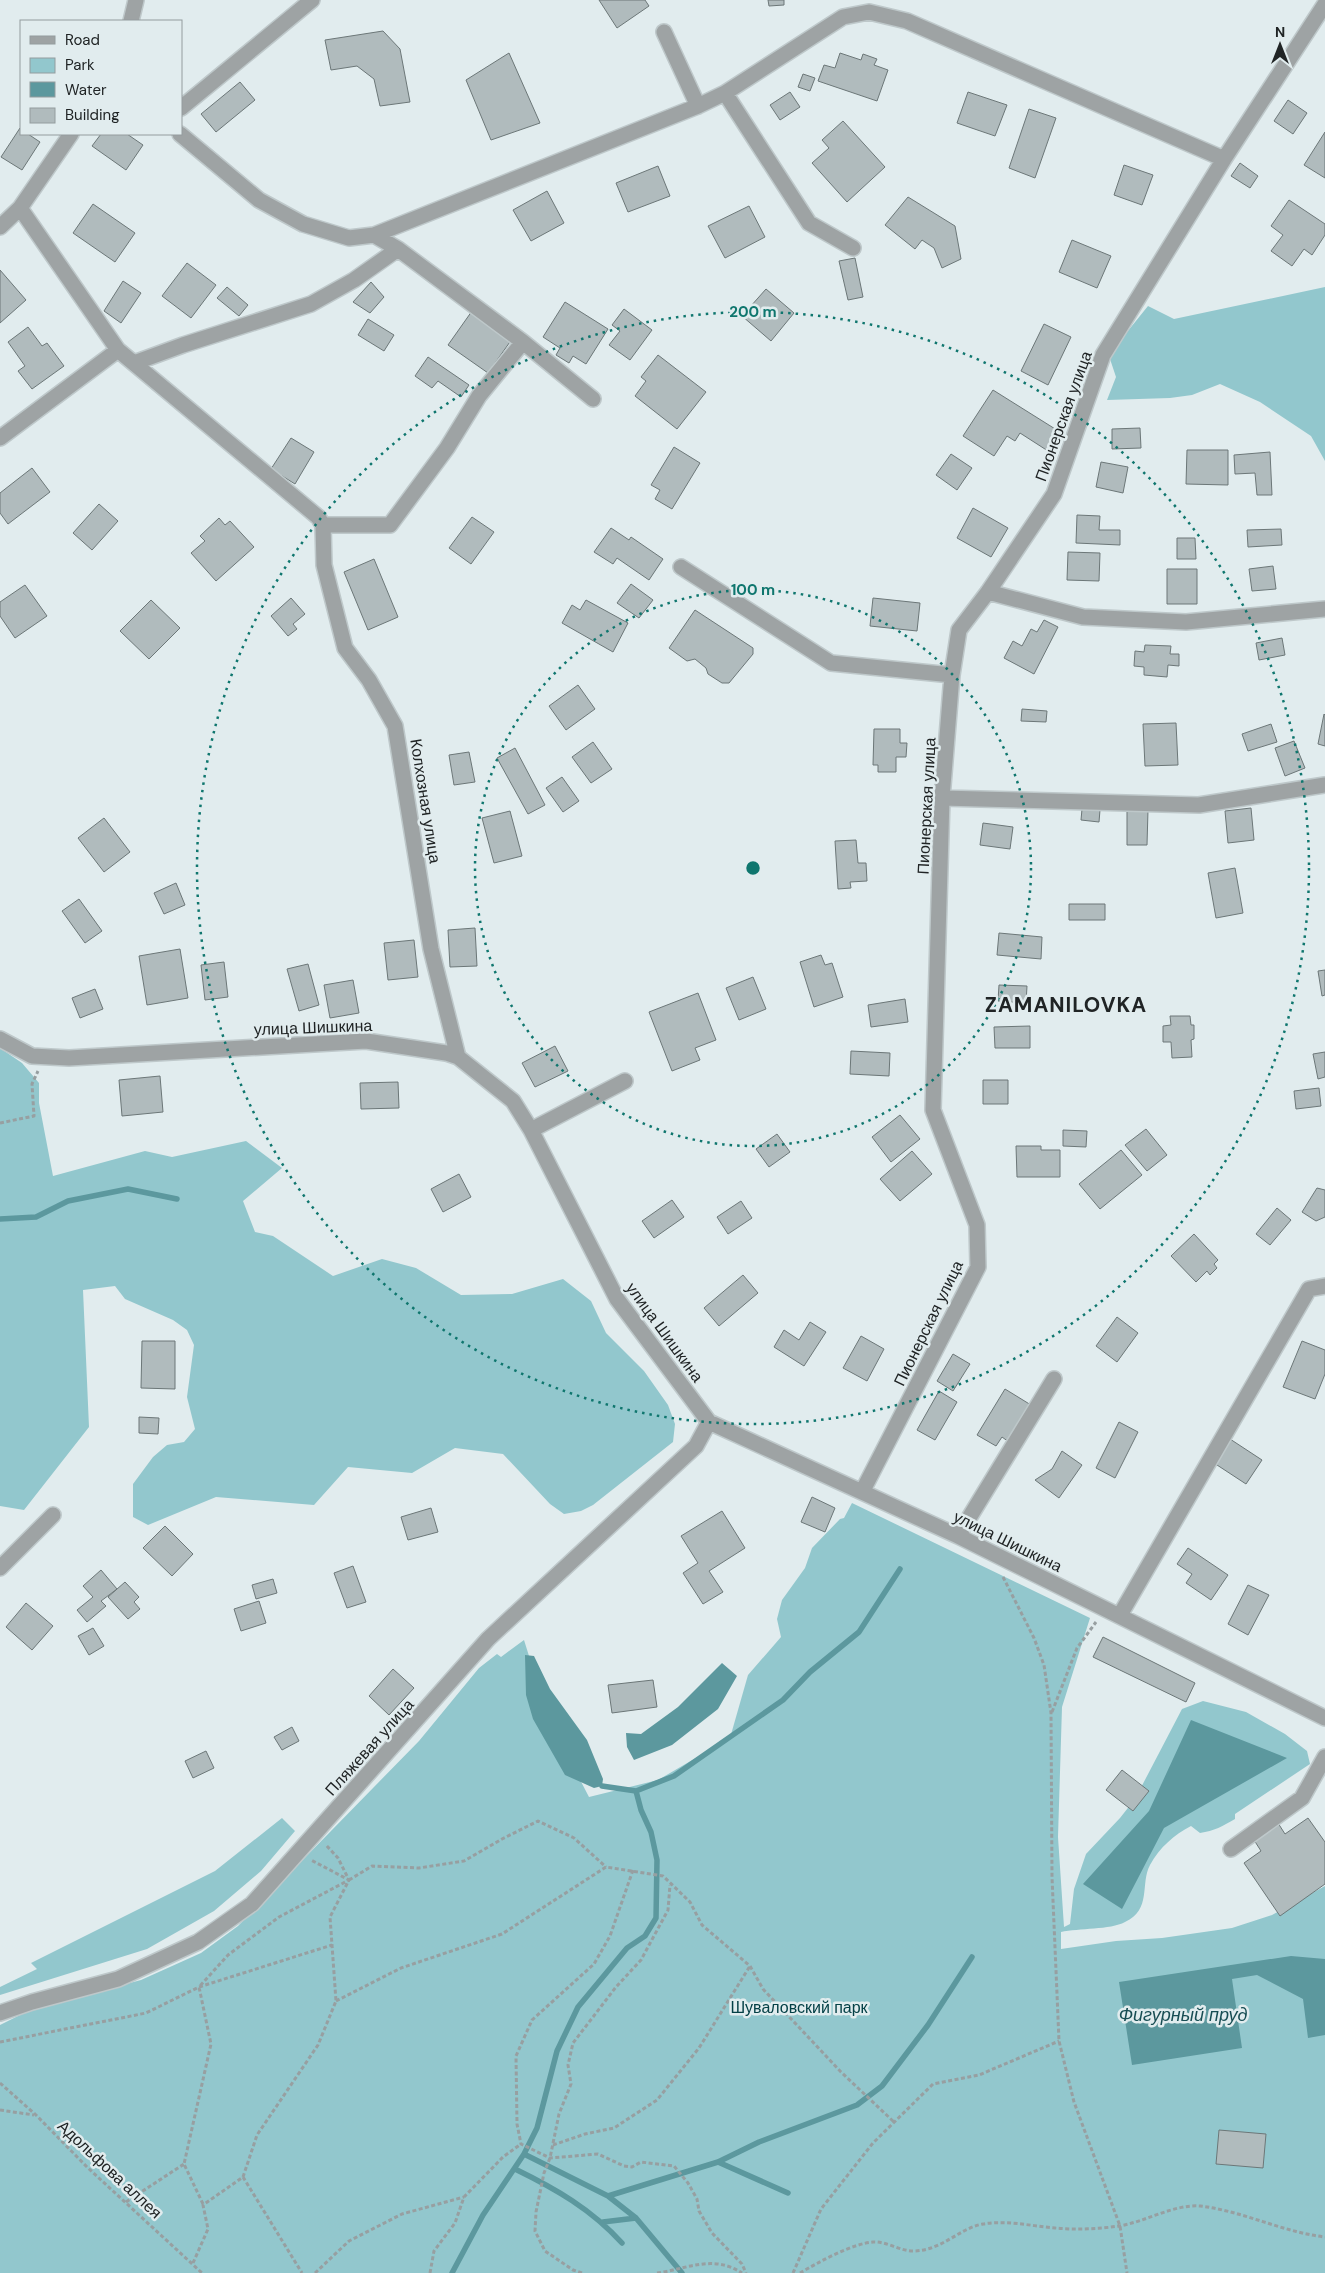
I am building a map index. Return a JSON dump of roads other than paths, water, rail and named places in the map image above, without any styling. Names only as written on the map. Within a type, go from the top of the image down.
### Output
[{"type":"street","points":[[131,20],[136,0]]},
{"type":"street","points":[[182,107],[312,0]]},
{"type":"street","name":"Пионерская улица","points":[[862,1492],[978,1267],[977,1225],[933,1110],[942,798],[952,675],[959,630],[988,592],[1054,494],[1103,354],[1224,159],[1325,4]]},
{"type":"street","points":[[181,135],[259,200],[303,224],[349,238],[374,235],[698,106],[725,93],[843,17],[869,12],[906,21],[1224,159]]},
{"type":"street","points":[[664,32],[698,106]]},
{"type":"street","points":[[725,93],[809,224],[853,248]]},
{"type":"street","points":[[0,226],[20,208],[70,135]]},
{"type":"street","points":[[20,208],[118,350],[318,517],[323,526],[390,524],[447,448],[480,396],[523,342]]},
{"type":"street","points":[[374,235],[398,249],[523,342],[593,399]]},
{"type":"street","points":[[134,363],[183,345],[311,304],[354,280],[398,249]]},
{"type":"street","points":[[0,438],[118,350]]},
{"type":"street","name":"Колхозная улица","points":[[323,526],[324,564],[346,648],[369,680],[395,726],[431,949],[458,1057]]},
{"type":"street","points":[[681,567],[831,663],[952,675]]},
{"type":"street","points":[[988,592],[1083,617],[1186,622],[1325,609]]},
{"type":"street","points":[[942,798],[1199,804],[1325,785]]},
{"type":"street","name":"улица Шишкина","points":[[0,1039],[32,1056],[69,1058],[128,1056],[230,1047],[366,1041],[446,1053],[458,1057],[513,1101],[532,1130],[617,1299],[709,1422],[958,1536],[1106,1607],[1325,1718]]},
{"type":"street","points":[[532,1130],[625,1081]]},
{"type":"street","points":[[1120,1615],[1309,1289],[1325,1286]]},
{"type":"street","points":[[958,1536],[1054,1378]]},
{"type":"street","name":"Пляжевая улица","points":[[0,2013],[32,2002],[118,1979],[198,1942],[252,1904],[488,1639],[696,1446],[709,1422]]},
{"type":"street","points":[[0,1568],[53,1515]]},
{"type":"street","points":[[1230,1849],[1302,1798],[1325,1757]]},
{"type":"water","points":[[525,1655],[534,1656],[550,1689],[587,1740],[603,1779],[602,1786],[594,1788],[565,1775],[533,1719],[526,1695]]},
{"type":"water","points":[[722,1663],[737,1676],[718,1709],[672,1745],[634,1760],[627,1747],[626,1733],[641,1734],[678,1707]]},
{"type":"water","points":[[1191,1720],[1287,1758],[1164,1828],[1122,1909],[1083,1884],[1149,1811]]},
{"type":"water","name":"Фигурный пруд","points":[[1291,1956],[1325,1959],[1325,2035],[1308,2038],[1303,1999],[1257,1975],[1232,1979],[1242,2048],[1132,2065],[1119,1982]]},
{"type":"waterway","points":[[0,1219],[36,1217],[68,1201],[128,1189],[177,1199]]},
{"type":"waterway","points":[[452,2273],[483,2215],[524,2154],[537,2128],[557,2051],[578,2007],[627,1948],[645,1936],[656,1918],[657,1860],[651,1832],[641,1810],[636,1791],[674,1776],[783,1700],[810,1672],[859,1632],[900,1569]]},
{"type":"waterway","points":[[602,1786],[636,1791]]},
{"type":"waterway","points":[[608,2196],[718,2162],[759,2142],[857,2105],[882,2086],[928,2025],[972,1957]]},
{"type":"waterway","points":[[524,2154],[608,2196],[636,2218],[682,2273]]},
{"type":"waterway","points":[[718,2162],[788,2193]]},
{"type":"waterway","points":[[515,2169],[545,2184],[572,2201],[598,2220],[622,2243]]},
{"type":"waterway","points":[[603,2222],[636,2218]]},
{"type":"district","name":"ZAMANILOVKA","points":[[1066,1005]]},
{"type":"park label","name":"Шуваловский парк","points":[[799,2007]]}]
